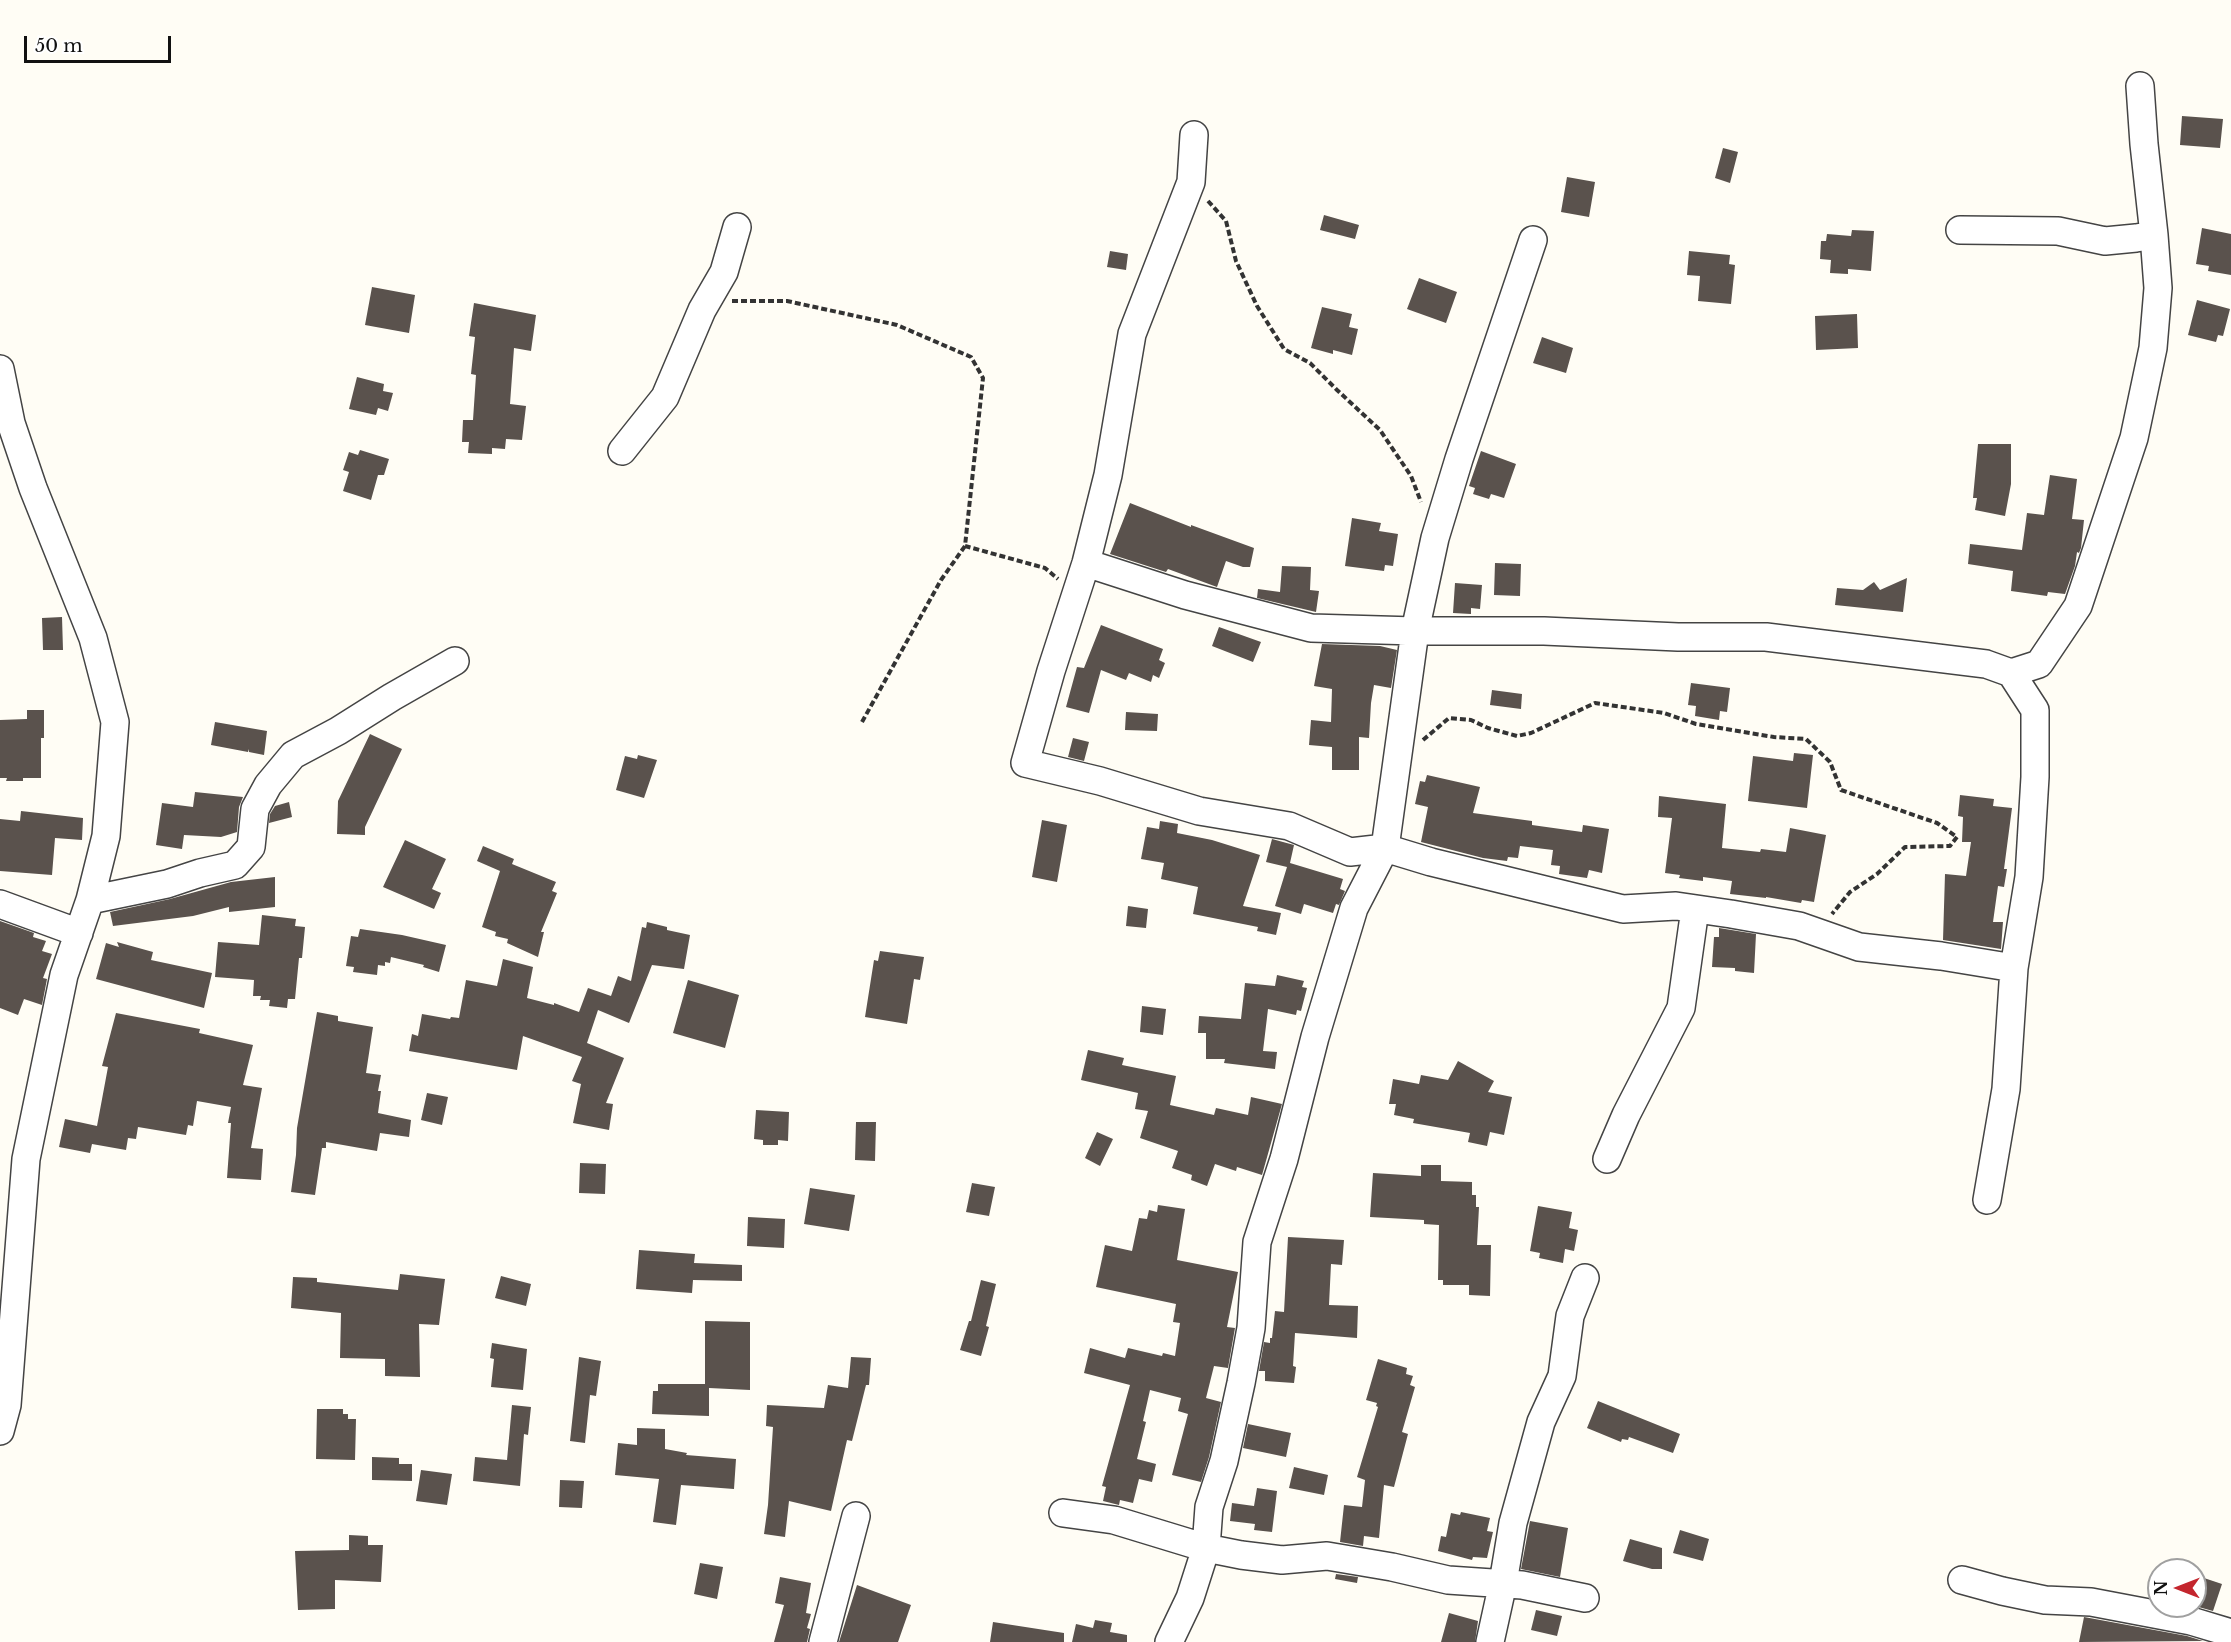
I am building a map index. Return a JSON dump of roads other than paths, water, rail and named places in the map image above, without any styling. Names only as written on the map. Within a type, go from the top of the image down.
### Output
[{"type":"street","points":[[2011,673],[2039,664],[2078,606],[2134,438],[2153,348],[2158,288],[2140,86]]},
{"type":"street","points":[[1194,135],[1191,182],[1132,334],[1108,475],[1086,563],[1051,670],[1025,763],[1100,781],[1199,811],[1289,826],[1350,852],[1385,848],[1431,862],[1623,909],[1676,906],[1799,926],[1859,947],[1941,956],[2014,968]]},
{"type":"street","points":[[622,451],[665,397],[702,310],[724,272],[737,227]]},
{"type":"street","points":[[1960,230],[2058,231],[2105,241],[2154,235]]},
{"type":"street","points":[[1169,1642],[1190,1598],[1206,1548],[1209,1507],[1224,1461],[1249,1339],[1257,1242],[1284,1159],[1315,1036],[1354,908],[1385,848],[1415,631],[1435,538],[1459,459],[1533,240]]},
{"type":"street","points":[[0,369],[11,423],[33,488],[93,638],[115,722],[106,836],[90,900],[64,975],[26,1159],[7,1405],[0,1431]]},
{"type":"street","points":[[1086,563],[1185,596],[1311,628],[1766,637],[1986,664],[2011,673],[2035,710],[2035,777],[2028,877],[2014,968],[2006,1089],[1987,1200]]},
{"type":"street","points":[[90,900],[167,884],[235,865],[250,847],[255,809],[268,785],[293,755],[455,662]]},
{"type":"street","points":[[0,904],[79,933]]},
{"type":"street","points":[[1607,1159],[1626,1114],[1681,1008],[1695,909]]},
{"type":"street","points":[[1490,1642],[1516,1512],[1541,1422],[1562,1376],[1570,1316],[1585,1278]]},
{"type":"street","points":[[1063,1513],[1114,1520],[1206,1548],[1282,1560],[1327,1556],[1392,1567],[1448,1580],[1522,1585],[1585,1598]]},
{"type":"street","points":[[823,1642],[856,1516]]},
{"type":"street","points":[[1962,1580],[2045,1600],[2091,1602],[2191,1621],[2231,1633]]}]
